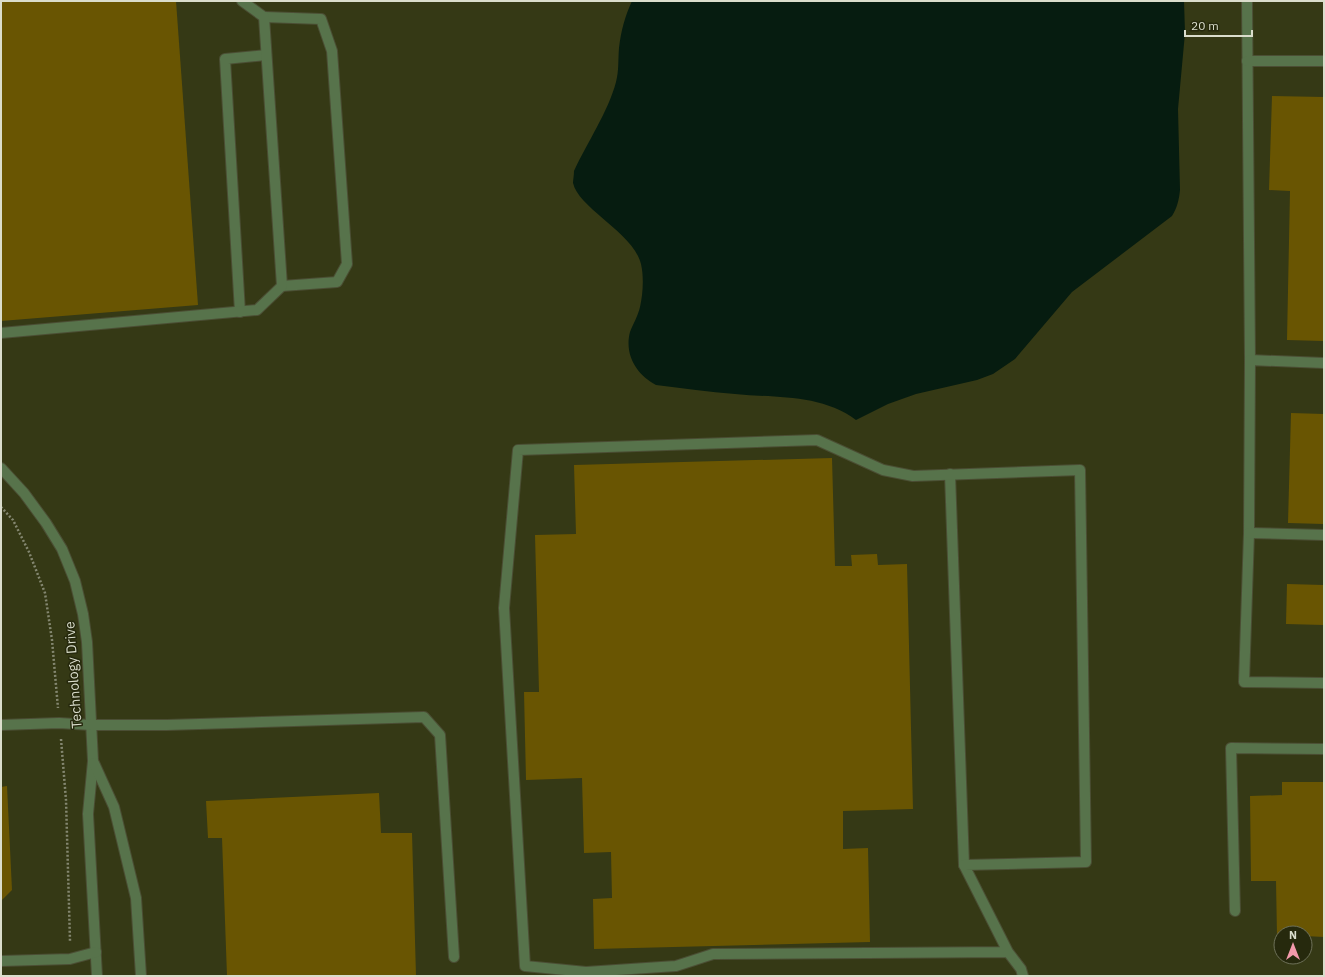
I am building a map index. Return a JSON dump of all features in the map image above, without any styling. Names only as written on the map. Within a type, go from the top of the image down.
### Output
[{"type":"street","points":[[1,333],[257,310],[282,286],[337,282],[347,264],[332,51],[321,19],[264,17],[242,1]]},
{"type":"street","points":[[1247,1],[1250,360],[1249,533],[1244,682],[1324,682]]},
{"type":"street","points":[[264,17],[282,286]]},
{"type":"street","points":[[240,312],[225,59],[266,55]]},
{"type":"street","points":[[1247,61],[1324,61]]},
{"type":"street","points":[[1250,360],[1324,363]]},
{"type":"street","points":[[964,865],[1086,862],[1080,470],[913,476],[883,470],[817,440],[518,450],[504,608],[525,966],[586,972],[676,966],[713,954],[1008,952]]},
{"type":"street","name":"Technology Drive","points":[[1,468],[24,493],[46,523],[62,549],[75,582],[83,614],[87,642],[93,761],[88,814],[97,976]]},
{"type":"street","points":[[950,474],[964,865],[1008,952],[1021,969],[1022,976]]},
{"type":"street","points":[[1249,533],[1324,535]]},
{"type":"street","points":[[1,725],[60,723],[91,725],[167,725],[424,717],[440,735],[454,957]]},
{"type":"street","points":[[1235,911],[1231,748],[1324,749]]},
{"type":"street","name":"Technology Drive","points":[[93,761],[114,806],[136,898],[141,976]]},
{"type":"street","points":[[1,961],[70,959],[96,952]]},
{"type":"shaded area","points":[[1,1],[1324,1],[1324,976],[1,976]]},
{"type":"shaded area","points":[[632,1],[1184,1],[1185,33],[1178,109],[1180,190],[1176,207],[1172,216],[1072,292],[1015,359],[993,374],[977,380],[916,394],[888,404],[856,420],[842,412],[813,401],[656,385],[643,376],[638,370],[629,349],[630,332],[637,317],[642,297],[643,280],[641,264],[636,252],[628,242],[618,231],[585,202],[577,193],[573,183],[574,171],[603,116],[616,82],[622,30]]},
{"type":"building","points":[[1,1],[176,1],[198,305],[1,321]]},
{"type":"building","points":[[1272,96],[1324,97],[1324,341],[1287,340],[1290,191],[1269,190]]},
{"type":"building","points":[[1291,413],[1324,414],[1324,524],[1288,523]]},
{"type":"building","points":[[832,458],[835,566],[852,566],[851,555],[877,554],[878,565],[907,564],[913,809],[843,811],[843,849],[868,848],[870,942],[594,949],[593,899],[612,898],[611,852],[584,853],[582,778],[526,780],[524,692],[539,692],[535,535],[576,534],[574,465]]},
{"type":"building","points":[[1287,584],[1324,585],[1324,625],[1286,624]]},
{"type":"building","points":[[1282,782],[1324,782],[1324,937],[1313,936],[1313,925],[1277,925],[1276,881],[1251,881],[1250,796],[1282,795]]},
{"type":"building","points":[[7,786],[12,890],[1,901],[1,787]]},
{"type":"building","points":[[379,793],[381,833],[412,833],[416,976],[227,976],[222,838],[208,838],[206,801]]}]
